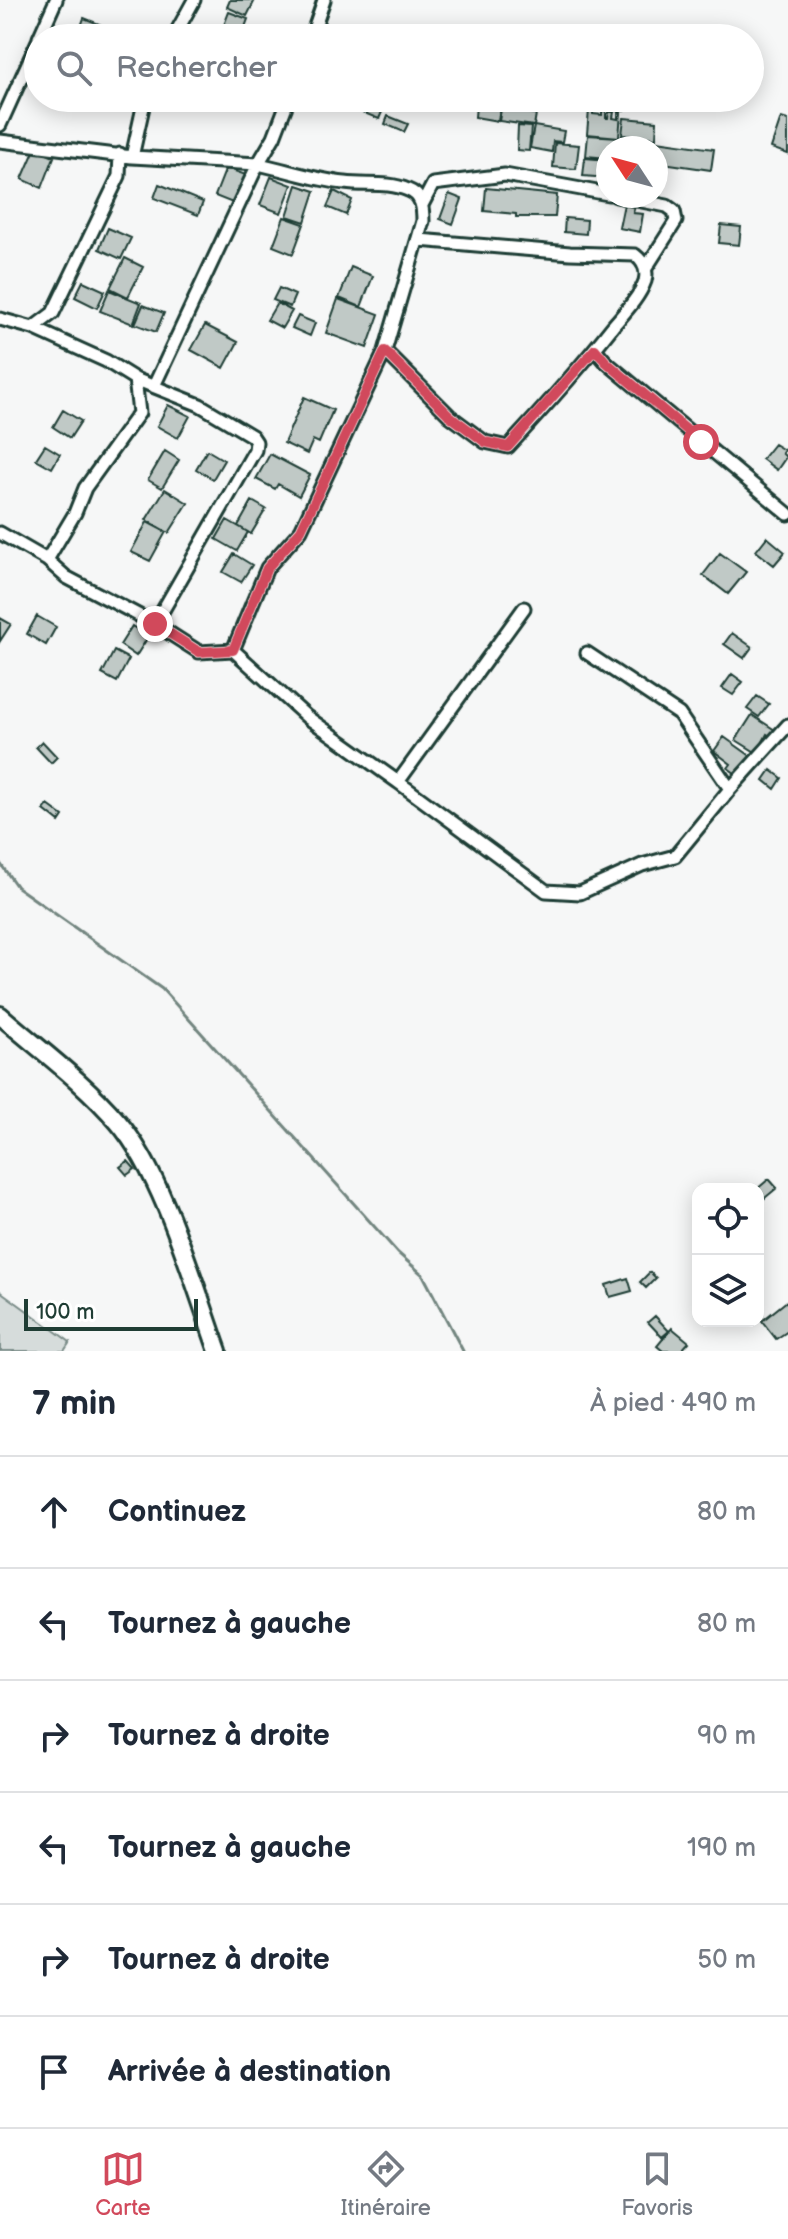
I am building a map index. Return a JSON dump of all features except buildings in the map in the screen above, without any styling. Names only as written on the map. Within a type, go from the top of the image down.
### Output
[{"type":"street","points":[[46,24],[56,0]]},
{"type":"street","points":[[181,24],[194,0]]},
{"type":"street","points":[[316,24],[324,0]]},
{"type":"street","points":[[0,125],[24,72]]},
{"type":"street","points":[[33,328],[53,313],[119,176],[140,112]]},
{"type":"street","points":[[154,386],[284,112]]},
{"type":"street","points":[[0,141],[126,156],[258,164],[346,184],[377,183],[408,190],[417,196],[422,205],[419,240],[385,351],[301,530],[267,568],[233,650]]},
{"type":"street","points":[[422,205],[433,184],[505,175],[596,192]]},
{"type":"street","points":[[385,351],[450,416],[485,442],[508,447],[638,296],[646,268],[676,221],[674,211],[668,207]]},
{"type":"street","points":[[419,240],[570,253],[635,255],[646,268]]},
{"type":"street","points":[[0,319],[33,328],[106,361],[135,379],[200,405],[252,436],[256,442],[255,450],[155,624]]},
{"type":"street","points":[[595,349],[606,362],[788,514]]},
{"type":"street","points":[[47,560],[75,513],[85,488],[139,413],[135,379]]},
{"type":"street","points":[[0,533],[47,560],[66,577],[155,624],[199,652],[233,650],[307,717],[546,891],[580,893],[642,865],[675,856],[788,725]]},
{"type":"street","points":[[398,782],[524,608]]},
{"type":"street","points":[[587,653],[679,714],[730,789]]},
{"type":"street","points":[[0,1015],[73,1075],[120,1124],[139,1153],[177,1239],[218,1351]]},
{"type":"shaded area","points":[[0,1291],[70,1342],[64,1351],[0,1351]]},
{"type":"waterway","points":[[0,863],[17,887],[162,989],[398,1253],[423,1275],[463,1351]]},
{"type":"route","points":[[155,624],[199,652],[233,650],[267,568],[301,530],[385,351],[450,416],[485,442],[508,447],[595,349],[606,362],[701,442]]}]
